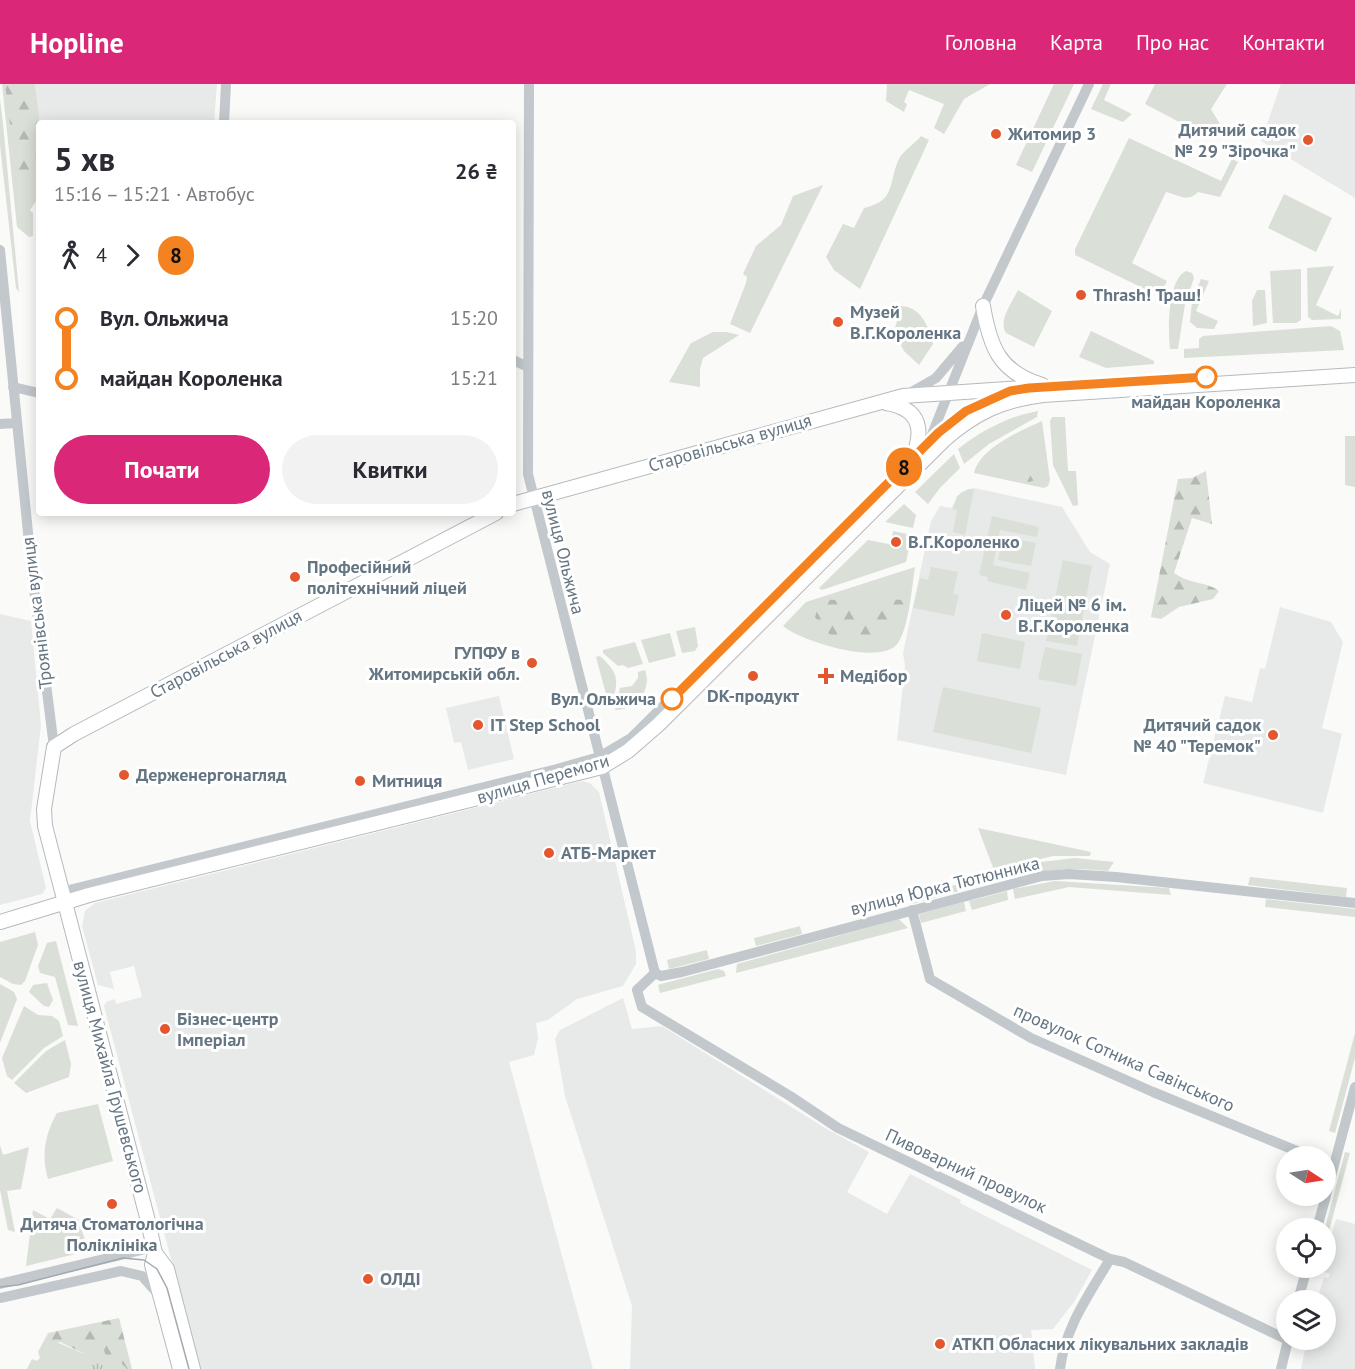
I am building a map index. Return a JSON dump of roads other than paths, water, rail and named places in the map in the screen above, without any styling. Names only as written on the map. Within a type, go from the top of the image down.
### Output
[{"type":"main road","points":[[983,306],[988,334],[999,357],[1020,375],[1050,386]]},
{"type":"main road","points":[[949,392],[1355,366]]},
{"type":"main road","name":"вулиця Перемоги","points":[[0,914],[600,762],[628,752],[962,424],[980,412],[1015,398],[1355,375]]},
{"type":"main road","name":"Старовільська вулиця","points":[[516,503],[903,396],[949,392]]},
{"type":"main road","points":[[881,402],[901,406],[913,413],[919,434],[914,458],[904,480]]},
{"type":"main road","name":"Старовільська вулиця","points":[[54,747],[74,734],[490,516]]},
{"type":"main road","name":"Троянівська вулиця","points":[[54,747],[44,809],[45,826],[62,897]]},
{"type":"main road","name":"вулиця Перемоги","points":[[0,921],[62,897]]},
{"type":"main road","name":"вулиця Михайла Грушевського","points":[[62,897],[154,1250],[168,1269],[193,1369]]},
{"type":"main road","name":"вулиця Михайла Грушевського","points":[[154,1250],[152,1265],[180,1369]]},
{"type":"street","points":[[224,120],[226,84]]},
{"type":"street","name":"вулиця Ольжича","points":[[530,84],[528,474],[655,974]]},
{"type":"street","points":[[904,480],[929,441],[983,306],[1089,84]]},
{"type":"street","name":"Троянівська вулиця","points":[[0,250],[15,423],[54,747]]},
{"type":"street","points":[[903,396],[930,382],[943,371],[974,328]]},
{"type":"street","points":[[516,361],[528,367]]},
{"type":"street","points":[[0,362],[11,367]]},
{"type":"street","points":[[13,387],[36,392]]},
{"type":"street","name":"вулиця Перемоги","points":[[600,762],[652,718],[929,441],[959,416],[980,403],[1001,394],[1029,388]]},
{"type":"street","points":[[0,424],[15,423]]},
{"type":"street","name":"вулиця Юрка Тютюнника","points":[[655,974],[661,976],[681,972],[1042,876],[1069,874],[1355,903]]},
{"type":"street","name":"провулок Сотника Савінського","points":[[912,910],[930,979],[1031,1038],[1284,1146]]},
{"type":"street","name":"Пивоварний провулок","points":[[655,974],[637,990],[642,1007],[790,1096],[838,1128],[1110,1259],[1124,1262],[1276,1334]]},
{"type":"street","points":[[1336,1146],[1355,1087]]},
{"type":"street","points":[[0,1284],[154,1250]]},
{"type":"street","points":[[1060,1369],[1063,1344],[1069,1330],[1110,1259]]},
{"type":"street","points":[[0,1298],[121,1271],[142,1276],[159,1295]]},
{"type":"street","points":[[1281,1369],[1286,1350]]},
{"type":"tram line","points":[[0,1287],[18,1285],[123,1258],[144,1260],[157,1269],[167,1288],[189,1369]]},
{"type":"place","name":"Житомир 3","points":[[996,134]]},
{"type":"place","name":"Дитячий садок № 29 \"Зірочка\"","points":[[1308,140]]},
{"type":"place","name":"Thrash! Траш!","points":[[1081,295]]},
{"type":"place","name":"Музей В.Г.Короленка","points":[[838,322]]},
{"type":"place","name":"майдан Короленка","points":[[1206,377]]},
{"type":"place","name":"В.Г.Короленко","points":[[896,542]]},
{"type":"place","name":"Професійний політехнічний ліцей","points":[[295,577]]},
{"type":"place","name":"Ліцей № 6 ім. В.Г.Короленка","points":[[1006,615]]},
{"type":"place","name":"ГУПФУ в Житомирській обл.","points":[[532,663]]},
{"type":"place","name":"DK-продукт","points":[[753,676]]},
{"type":"place","name":"Медібор","points":[[826,676]]},
{"type":"place","name":"Вул. Ольжича","points":[[672,699]]},
{"type":"place","name":"IT Step School","points":[[478,725]]},
{"type":"place","name":"Дитячий садок № 40 \"Теремок\"","points":[[1273,735]]},
{"type":"place","name":"Держенергонагляд","points":[[124,775]]},
{"type":"place","name":"Митниця","points":[[360,781]]},
{"type":"place","name":"АТБ-Маркет","points":[[549,853]]},
{"type":"place","name":"Бізнес-центр Імперіал","points":[[165,1029]]},
{"type":"place","name":"Дитяча Стоматологічна Поліклініка","points":[[112,1204]]},
{"type":"place","name":"ОЛДІ","points":[[368,1279]]},
{"type":"place","name":"АТКП Обласних лікувальних закладів","points":[[940,1344]]}]
